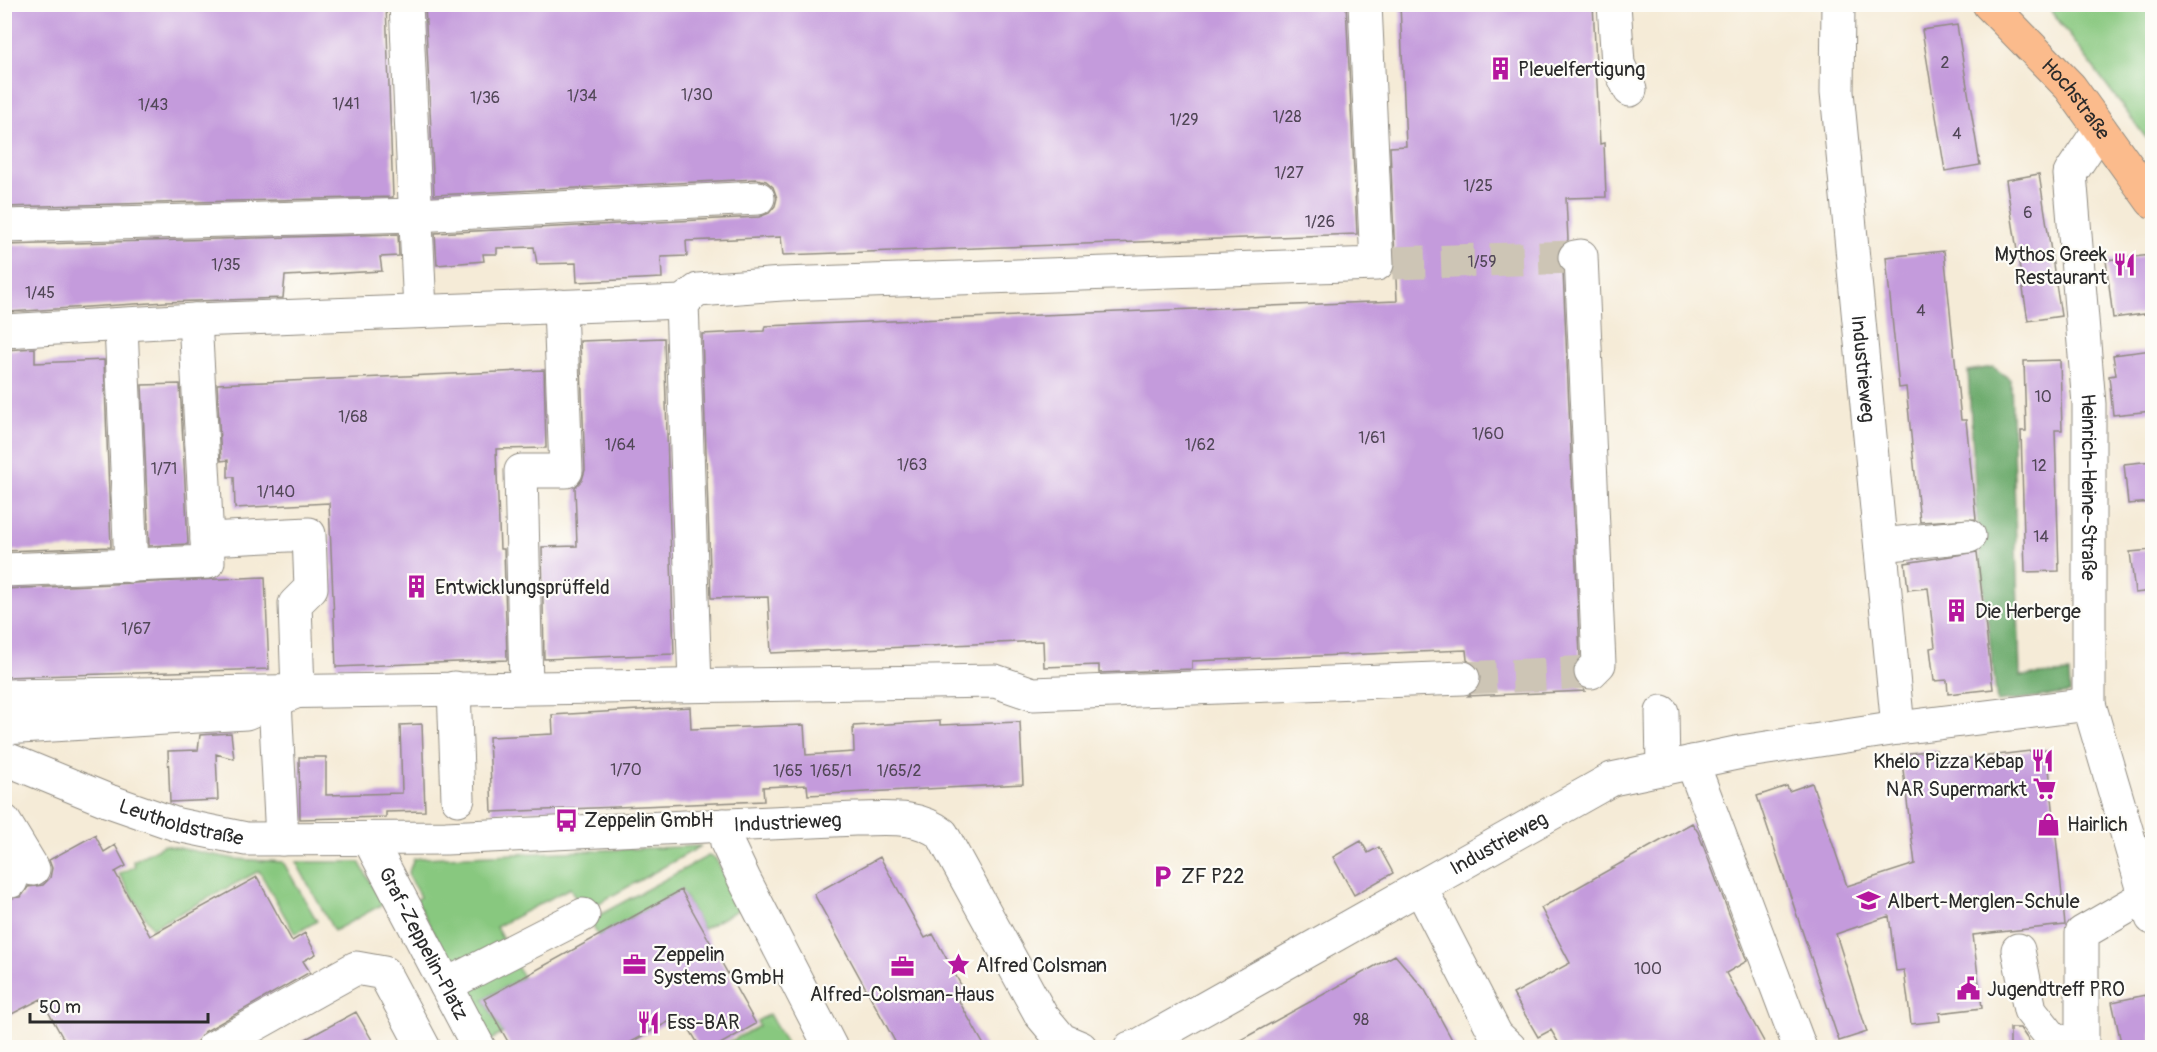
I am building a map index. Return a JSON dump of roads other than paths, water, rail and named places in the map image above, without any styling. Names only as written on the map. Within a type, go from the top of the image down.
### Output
[{"type":"main road","name":"Hochstraße","points":[[1989,4],[2051,66],[2152,201]]},
{"type":"street","points":[[406,4],[420,311]]},
{"type":"street","points":[[4,331],[195,320],[682,302],[698,290],[782,284],[1385,264],[1365,4]]},
{"type":"street","points":[[1614,4],[1618,64],[1630,90]]},
{"type":"street","name":"Industrieweg","points":[[1839,7],[1838,92],[1898,728]]},
{"type":"street","name":"Heinrich-Heine-Straße","points":[[2100,129],[2070,174],[2089,404],[2089,704],[2149,907]]},
{"type":"street","points":[[4,226],[415,215],[758,198]]},
{"type":"street","points":[[1575,257],[1581,256],[1599,664],[1591,672]]},
{"type":"street","points":[[682,302],[695,685]]},
{"type":"street","points":[[526,687],[521,471],[566,471],[560,306]]},
{"type":"street","points":[[4,570],[208,562],[195,320]]},
{"type":"street","points":[[121,325],[131,566]]},
{"type":"street","points":[[207,538],[309,534],[311,588],[295,604],[286,696],[282,839]]},
{"type":"street","points":[[1881,545],[1969,536]]},
{"type":"street","points":[[4,696],[286,696],[454,688],[995,681],[1034,694],[1463,678]]},
{"type":"street","points":[[454,688],[458,798]]},
{"type":"street","points":[[4,728],[246,713],[286,696]]},
{"type":"street","name":"Industrieweg","points":[[1130,1047],[1138,1046],[1611,779],[1678,765],[1898,728],[2089,704]]},
{"type":"street","points":[[1662,712],[1678,765],[1800,1047]]},
{"type":"street","name":"Leutholdstraße","points":[[7,764],[178,825],[246,839],[369,839]]},
{"type":"street","name":"Industrieweg","points":[[369,839],[916,819],[932,826],[942,834],[962,865],[1041,1015],[1064,1046]]},
{"type":"street","points":[[4,821],[16,873]]},
{"type":"street","points":[[724,825],[727,843],[740,870],[831,1047]]},
{"type":"street","name":"Graf-Zeppelin-Platz","points":[[369,839],[479,1047]]},
{"type":"street","points":[[1420,887],[1496,1035],[1510,1047]]},
{"type":"street","points":[[2018,950],[2030,1010],[2054,1039],[2082,1047],[2082,933],[2149,907]]},
{"type":"street","points":[[446,985],[583,915]]},
{"type":"street","points":[[213,1047],[356,968],[384,973],[424,1047]]},
{"type":"tunnel","points":[[1392,263],[1575,257]]},
{"type":"tunnel","points":[[1463,678],[1591,672]]},
{"type":"place","name":"Pleuelfertigung","points":[[1500,69]]},
{"type":"place","name":"Mythos Greek Restaurant","points":[[2125,265]]},
{"type":"place","name":"Entwicklungsprüffeld","points":[[417,587]]},
{"type":"place","name":"Die Herberge","points":[[1957,611]]},
{"type":"place","name":"Khelo Pizza Kebap","points":[[2042,761]]},
{"type":"place","name":"NAR Supermarkt","points":[[2045,789]]},
{"type":"place","name":"Zeppelin GmbH","points":[[566,820]]},
{"type":"place","name":"Hairlich","points":[[2049,824]]},
{"type":"place","name":"ZF P22","points":[[1163,876]]},
{"type":"place","name":"Albert-Merglen-Schule","points":[[1869,901]]},
{"type":"place","name":"Zeppelin Systems GmbH","points":[[635,965]]},
{"type":"place","name":"Alfred Colsman","points":[[958,965]]},
{"type":"place","name":"Alfred-Colsman-Haus","points":[[902,967]]},
{"type":"place","name":"Jugendtreff PRO","points":[[1969,989]]},
{"type":"place","name":"Ess-BAR","points":[[649,1022]]}]
